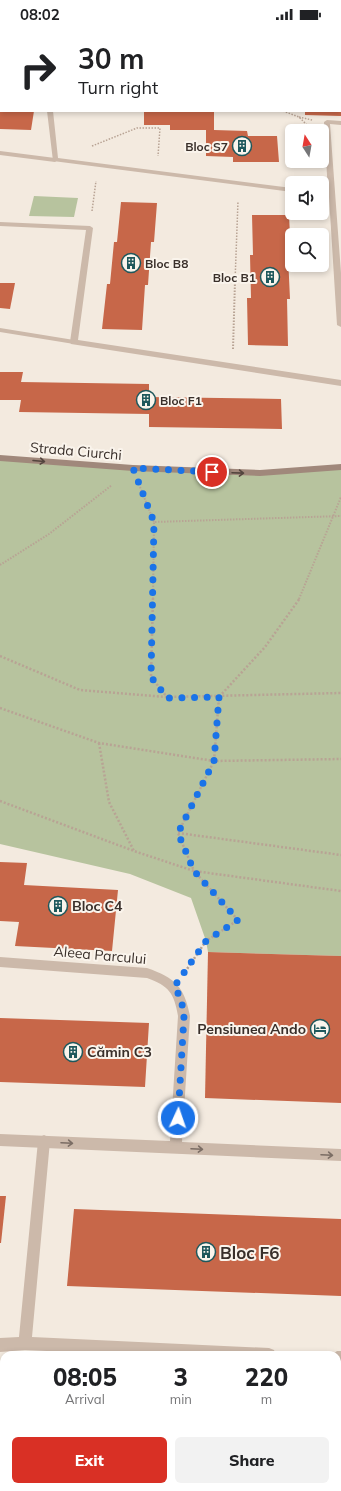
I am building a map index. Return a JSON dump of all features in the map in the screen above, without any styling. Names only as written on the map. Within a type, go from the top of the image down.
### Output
[{"type":"street","points":[[50,112],[55,160]]},
{"type":"street","points":[[341,123],[327,122],[340,283],[341,325]]},
{"type":"street","points":[[0,153],[285,189]]},
{"type":"street","points":[[0,224],[90,228],[74,342]]},
{"type":"street","points":[[0,330],[341,383]]},
{"type":"street","name":"Strada Ciurchi","points":[[0,458],[133,468],[260,473],[341,468]]},
{"type":"street","name":"Aleea Parcului","points":[[0,962],[147,973],[163,978],[174,987]]},
{"type":"street","points":[[174,987],[181,998],[184,1016],[176,1148]]},
{"type":"street","points":[[0,1140],[341,1155]]},
{"type":"street","points":[[25,1343],[44,1142]]},
{"type":"street","points":[[0,1345],[25,1343],[188,1351]]},
{"type":"path","points":[[286,112],[299,117],[306,124]]},
{"type":"path","points":[[89,147],[137,128],[160,128],[156,173]]},
{"type":"path","points":[[90,228],[96,180]]},
{"type":"path","points":[[232,366],[238,183]]},
{"type":"path","points":[[0,565],[49,534],[133,468],[154,522],[151,677],[167,698]]},
{"type":"path","points":[[174,987],[206,941],[238,920],[194,871],[178,833],[214,761],[219,697],[265,646],[302,595],[341,497]]},
{"type":"path","points":[[154,522],[341,516]]},
{"type":"path","points":[[0,656],[80,690],[167,698],[341,693]]},
{"type":"path","points":[[0,708],[99,743],[214,761],[341,759]]},
{"type":"path","points":[[99,743],[109,802],[134,851]]},
{"type":"path","points":[[0,801],[134,851],[194,871],[341,891]]},
{"type":"path","points":[[178,833],[341,855]]},
{"type":"green space","points":[[34,196],[78,198],[74,217],[29,216]]},
{"type":"green space","points":[[0,458],[260,473],[341,467],[341,956],[208,952],[206,941],[191,898],[130,874],[0,844]]},
{"type":"building","points":[[0,112],[34,112],[31,130],[0,129]]},
{"type":"building","name":"Bloc S7","points":[[144,112],[214,112],[214,130],[247,131],[248,136],[277,136],[279,162],[233,162],[233,157],[206,156],[206,130],[170,130],[170,125],[144,125]]},
{"type":"building","points":[[305,112],[341,112],[341,116],[305,115]]},
{"type":"building","name":"Bloc B8","points":[[121,202],[157,203],[154,242],[151,242],[148,285],[145,285],[142,330],[102,329],[107,284],[110,284],[114,242],[117,242]]},
{"type":"building","name":"Bloc B1","points":[[252,215],[285,215],[285,220],[289,220],[290,228],[285,228],[285,272],[289,272],[290,299],[287,299],[288,346],[248,345],[247,298],[251,298],[250,255],[253,255]]},
{"type":"building","points":[[0,283],[15,283],[10,309],[0,308]]},
{"type":"building","name":"Bloc F1","points":[[0,372],[23,372],[21,382],[149,384],[149,397],[281,399],[282,429],[149,427],[149,414],[19,412],[21,400],[0,400]]},
{"type":"building","name":"Bloc C4","points":[[0,862],[27,863],[24,885],[118,890],[112,951],[15,946],[19,922],[0,921]]},
{"type":"building","points":[[208,952],[341,956],[341,1103],[205,1098]]},
{"type":"building","name":"Cămin C3","points":[[0,1018],[149,1023],[145,1087],[0,1082]]},
{"type":"building","points":[[0,1196],[6,1196],[1,1243],[0,1243]]},
{"type":"building","name":"Bloc F6","points":[[74,1209],[341,1219],[341,1296],[67,1286]]},
{"type":"place","name":"Bloc S7","points":[[242,146]]},
{"type":"place","name":"Bloc B8","points":[[131,263]]},
{"type":"place","name":"Bloc B1","points":[[270,277]]},
{"type":"place","name":"Bloc F1","points":[[146,400]]},
{"type":"place","name":"Bloc C4","points":[[58,906]]},
{"type":"place","name":"Pensiunea Ando","points":[[320,1029]]},
{"type":"place","name":"Cămin C3","points":[[73,1052]]},
{"type":"place","name":"Bloc F6","points":[[206,1252]]},
{"type":"route","points":[[178,1118],[184,1016],[181,998],[174,987],[206,941],[238,920],[194,871],[178,833],[214,761],[219,697],[167,698],[151,677],[154,522],[133,468],[212,472]]}]
